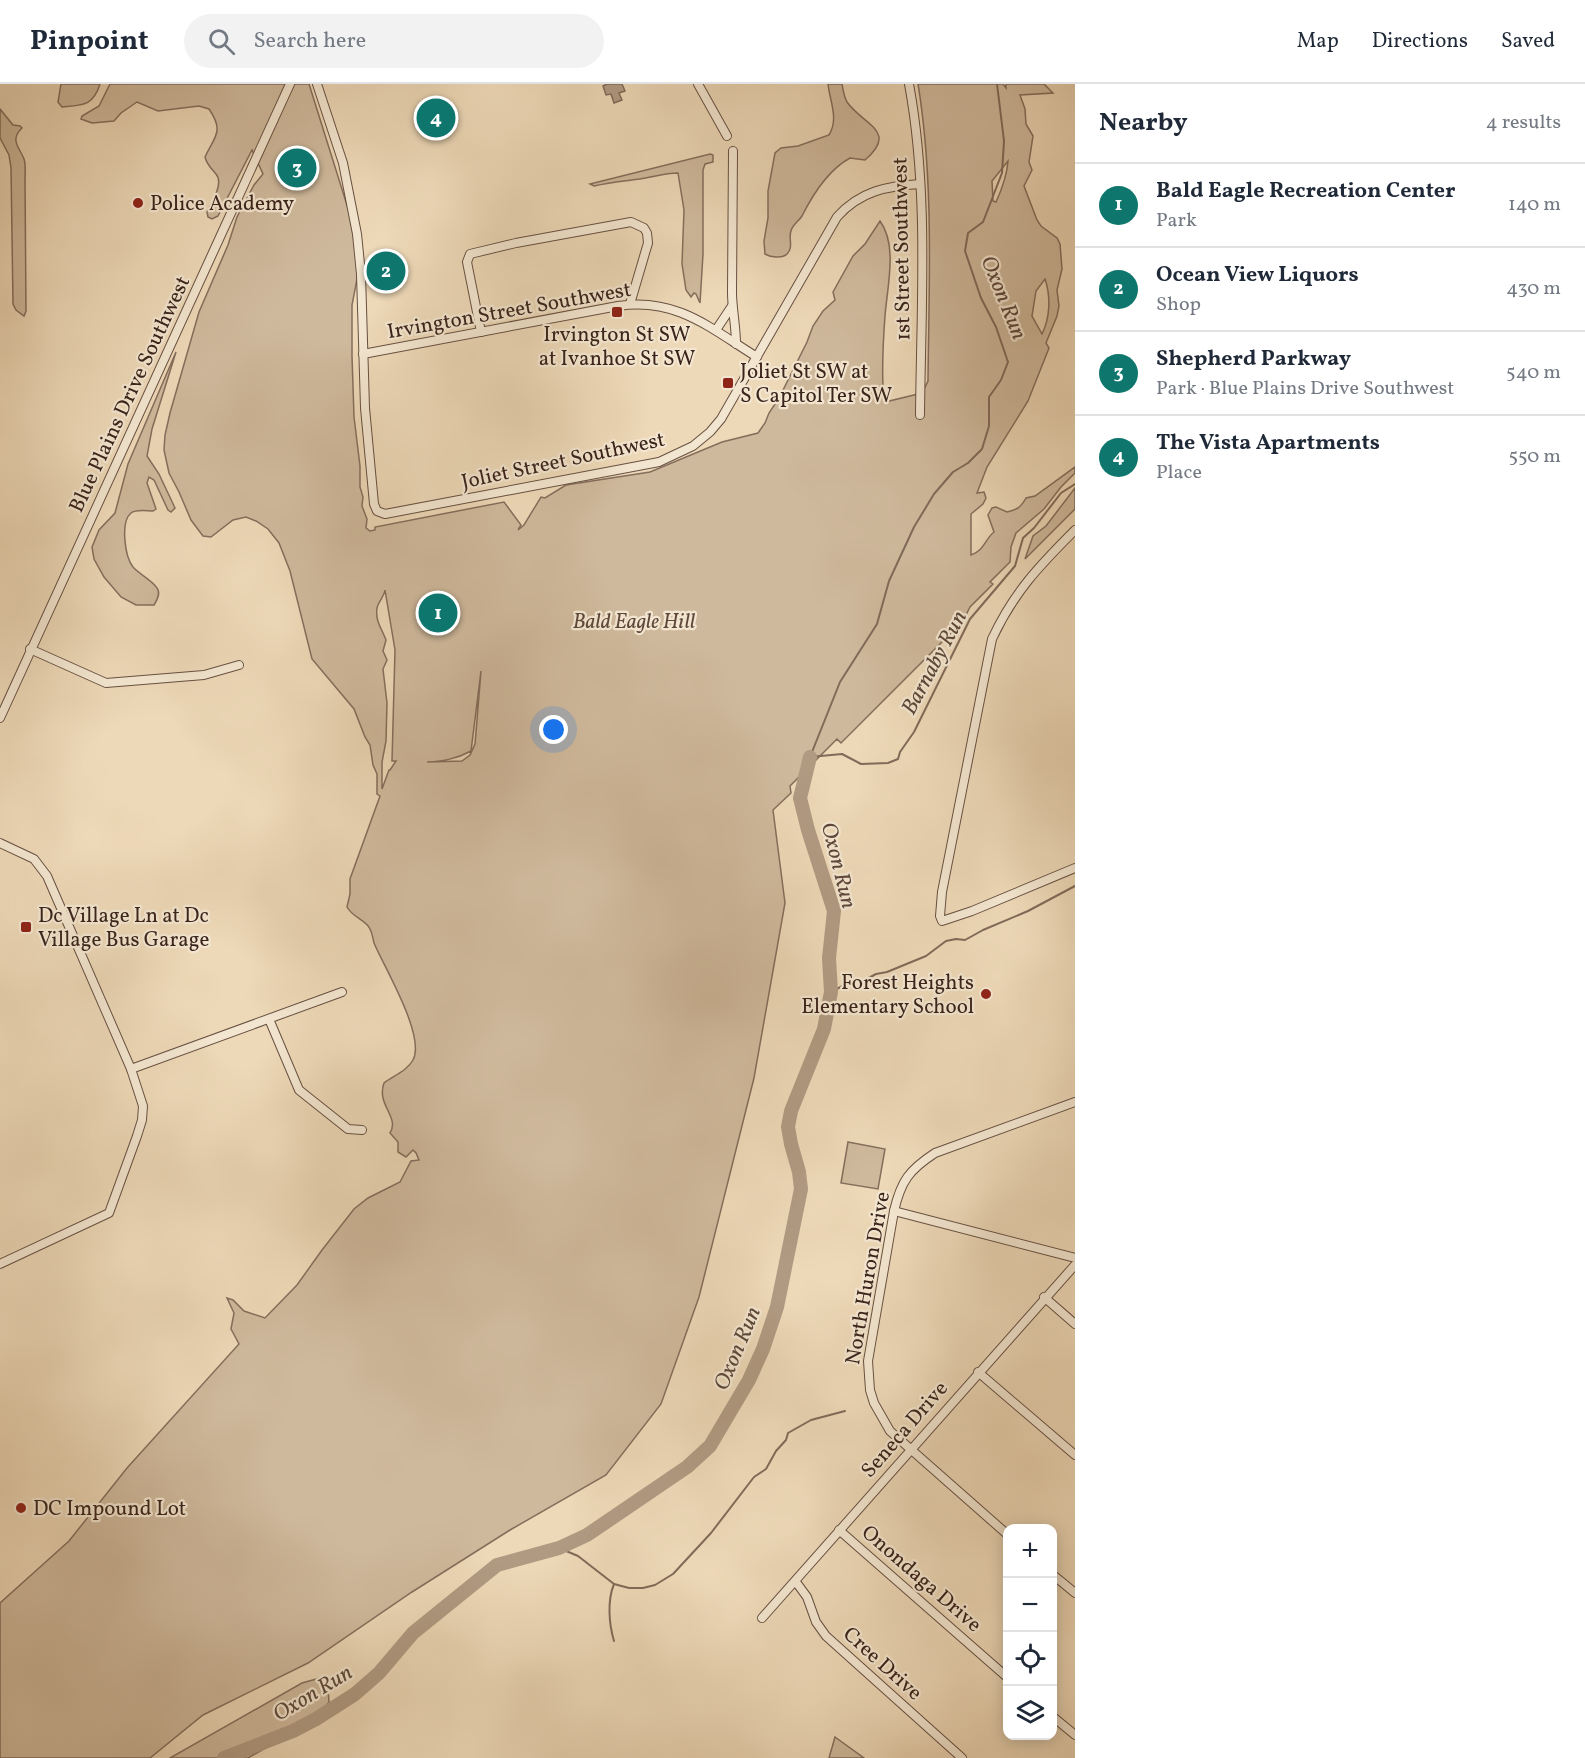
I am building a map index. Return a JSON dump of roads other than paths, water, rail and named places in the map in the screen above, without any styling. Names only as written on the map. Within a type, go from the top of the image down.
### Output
[{"type":"street","name":"Blue Plains Drive Southwest","points":[[0,718],[290,84]]},
{"type":"street","points":[[317,84],[341,154],[355,216],[360,262],[363,354]]},
{"type":"street","points":[[698,84],[727,136]]},
{"type":"street","name":"1st Street Southwest","points":[[909,84],[920,184],[920,415]]},
{"type":"street","points":[[733,151],[732,306],[736,319],[736,344]]},
{"type":"street","name":"Joliet Street Southwest","points":[[363,354],[367,443],[374,504],[377,511],[385,514],[659,462],[693,446],[710,432],[732,402],[831,225],[841,213],[857,199],[875,190],[920,184]]},
{"type":"street","points":[[481,332],[467,262],[470,254],[506,245],[631,222],[644,228],[648,241],[630,304]]},
{"type":"street","name":"Irvington Street Southwest","points":[[363,354],[630,304],[654,305],[677,310],[716,330],[757,357]]},
{"type":"street","points":[[716,330],[732,306]]},
{"type":"street","points":[[1075,530],[1023,585],[992,639],[942,892],[940,916],[942,921],[972,911],[1075,868]]},
{"type":"street","points":[[30,649],[106,683],[204,675],[239,665]]},
{"type":"street","points":[[0,843],[34,859],[47,876],[131,1069],[143,1106],[142,1120],[109,1213],[0,1264]]},
{"type":"street","points":[[131,1069],[342,992]]},
{"type":"street","points":[[269,1018],[299,1090],[348,1129],[362,1130]]},
{"type":"street","name":"North Huron Drive","points":[[1003,1531],[890,1431],[882,1419],[870,1390],[868,1361],[894,1211],[901,1187],[908,1175],[919,1163],[934,1153],[1075,1102]]},
{"type":"street","points":[[894,1211],[1075,1258]]},
{"type":"street","name":"Seneca Drive","points":[[762,1618],[1044,1297],[1075,1265]]},
{"type":"street","points":[[1044,1297],[1075,1324]]},
{"type":"street","points":[[978,1372],[1075,1455]]},
{"type":"street","name":"Onondaga Drive","points":[[839,1530],[1003,1674]]},
{"type":"street","points":[[1057,1577],[1075,1593]]},
{"type":"street","name":"Cree Drive","points":[[796,1582],[807,1597],[816,1622],[826,1636],[962,1758]]},
{"type":"street","points":[[1057,1719],[1075,1735]]},
{"type":"waterway","name":"Oxon Run","points":[[997,84],[1004,141],[1002,173],[983,222],[968,233],[965,251],[981,298],[996,327],[1008,362],[1001,380],[989,397],[989,426],[982,449],[968,463],[953,472],[934,494],[914,527],[889,581],[877,624],[840,682],[810,757],[842,754],[861,764],[888,763],[898,759],[900,752],[914,732],[970,619],[1015,566],[1023,538],[1034,528],[1061,493],[1075,484]]},
{"type":"waterway","name":"Oxon Run","points":[[224,1758],[293,1731],[355,1694],[379,1673],[413,1633],[497,1565],[559,1548],[587,1535],[687,1467],[710,1446],[749,1380],[763,1349],[777,1307],[801,1189],[788,1127],[791,1111],[824,1029],[831,992],[829,958],[834,911],[800,798],[810,757]]},
{"type":"waterway","points":[[831,992],[850,982],[865,980],[926,956],[946,941],[965,940],[1075,886]]},
{"type":"waterway","points":[[559,1548],[578,1556],[614,1584],[629,1588],[655,1585],[673,1574],[711,1533],[754,1477],[766,1469],[776,1451],[786,1440],[788,1433],[811,1420],[845,1411]]},
{"type":"waterway","points":[[614,1584],[610,1598],[610,1612],[614,1641]]},
{"type":"place","name":"The Vista Apartments","points":[[436,118]]},
{"type":"place","name":"Shepherd Parkway","points":[[297,168]]},
{"type":"place","name":"Police Academy","points":[[138,203]]},
{"type":"place","name":"Ocean View Liquors","points":[[386,271]]},
{"type":"place","name":"Irvington St SW at Ivanhoe St SW","points":[[617,312]]},
{"type":"place","name":"Joliet St SW at S Capitol Ter SW","points":[[728,383]]},
{"type":"place","name":"Bald Eagle Recreation Center","points":[[438,613]]},
{"type":"place","name":"Dc Village Ln at Dc Village Bus Garage","points":[[26,927]]},
{"type":"place","name":"Forest Heights Elementary School","points":[[986,994]]},
{"type":"place","name":"DC Impound Lot","points":[[21,1508]]},
{"type":"park label","name":"Bald Eagle Hill","points":[[634,621]]},
{"type":"water label","name":"Barnaby Run","points":[[933,662]]}]
